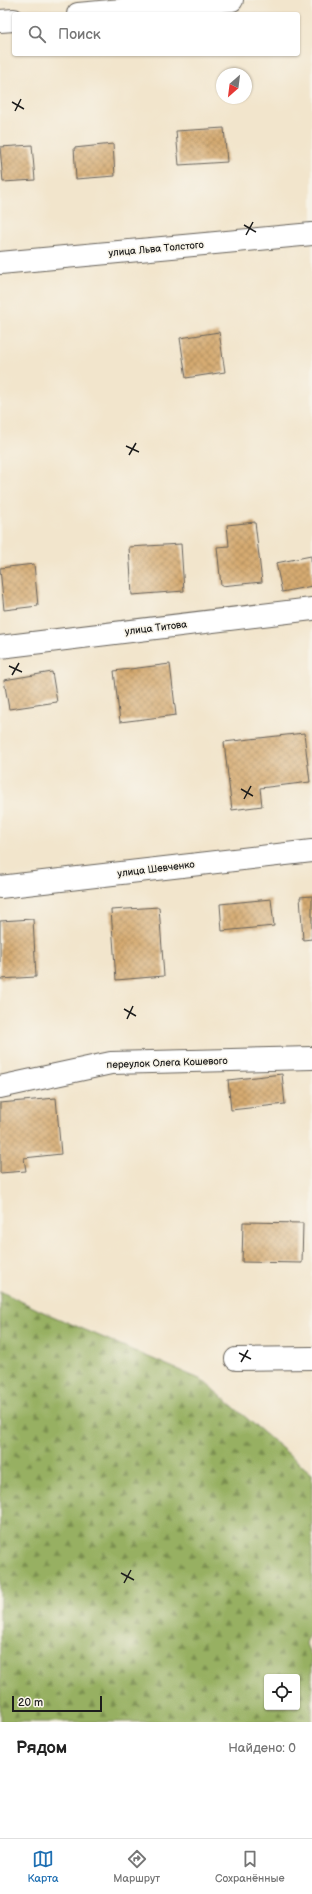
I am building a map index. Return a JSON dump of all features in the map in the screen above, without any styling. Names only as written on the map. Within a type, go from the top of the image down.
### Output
[{"type":"street","points":[[100,12],[232,0]]},
{"type":"street","points":[[0,21],[12,20]]},
{"type":"street","name":"улица Льва Толстого","points":[[0,263],[312,234]]},
{"type":"street","name":"улица Титова","points":[[0,647],[312,609]]},
{"type":"street","name":"улица Шевченко","points":[[0,887],[312,851]]},
{"type":"street","name":"переулок Олега Кошевого","points":[[0,1088],[111,1063],[312,1058]]},
{"type":"street","points":[[236,1359],[312,1358]]},
{"type":"green space","points":[[0,1291],[41,1311],[202,1380],[312,1474],[312,1623],[306,1644],[312,1658],[312,1722],[0,1722]]},
{"type":"building","points":[[224,128],[227,162],[179,165],[176,131]]},
{"type":"building","points":[[113,144],[115,176],[76,179],[74,148]]},
{"type":"building","points":[[32,145],[35,180],[3,182],[0,147]]},
{"type":"building","points":[[219,332],[225,372],[186,378],[180,338]]},
{"type":"building","points":[[255,522],[262,582],[221,586],[217,547],[229,546],[227,525]]},
{"type":"building","points":[[181,544],[184,591],[132,595],[129,547]]},
{"type":"building","points":[[311,556],[312,586],[282,592],[276,563]]},
{"type":"building","points":[[34,564],[38,606],[4,610],[0,568]]},
{"type":"building","points":[[170,664],[176,715],[120,722],[114,671]]},
{"type":"building","points":[[52,672],[57,702],[9,709],[4,680]]},
{"type":"building","points":[[304,733],[310,782],[260,788],[262,806],[232,810],[224,742]]},
{"type":"building","points":[[312,896],[312,939],[303,940],[300,897]]},
{"type":"building","points":[[271,899],[274,926],[222,931],[220,904]]},
{"type":"building","points":[[159,907],[164,976],[116,980],[111,910]]},
{"type":"building","points":[[33,919],[36,977],[0,979],[0,921]]},
{"type":"building","points":[[282,1074],[285,1104],[231,1110],[228,1080]]},
{"type":"building","points":[[56,1098],[61,1154],[24,1158],[26,1171],[0,1173],[0,1103]]},
{"type":"building","points":[[243,1222],[303,1223],[302,1263],[242,1262]]}]
